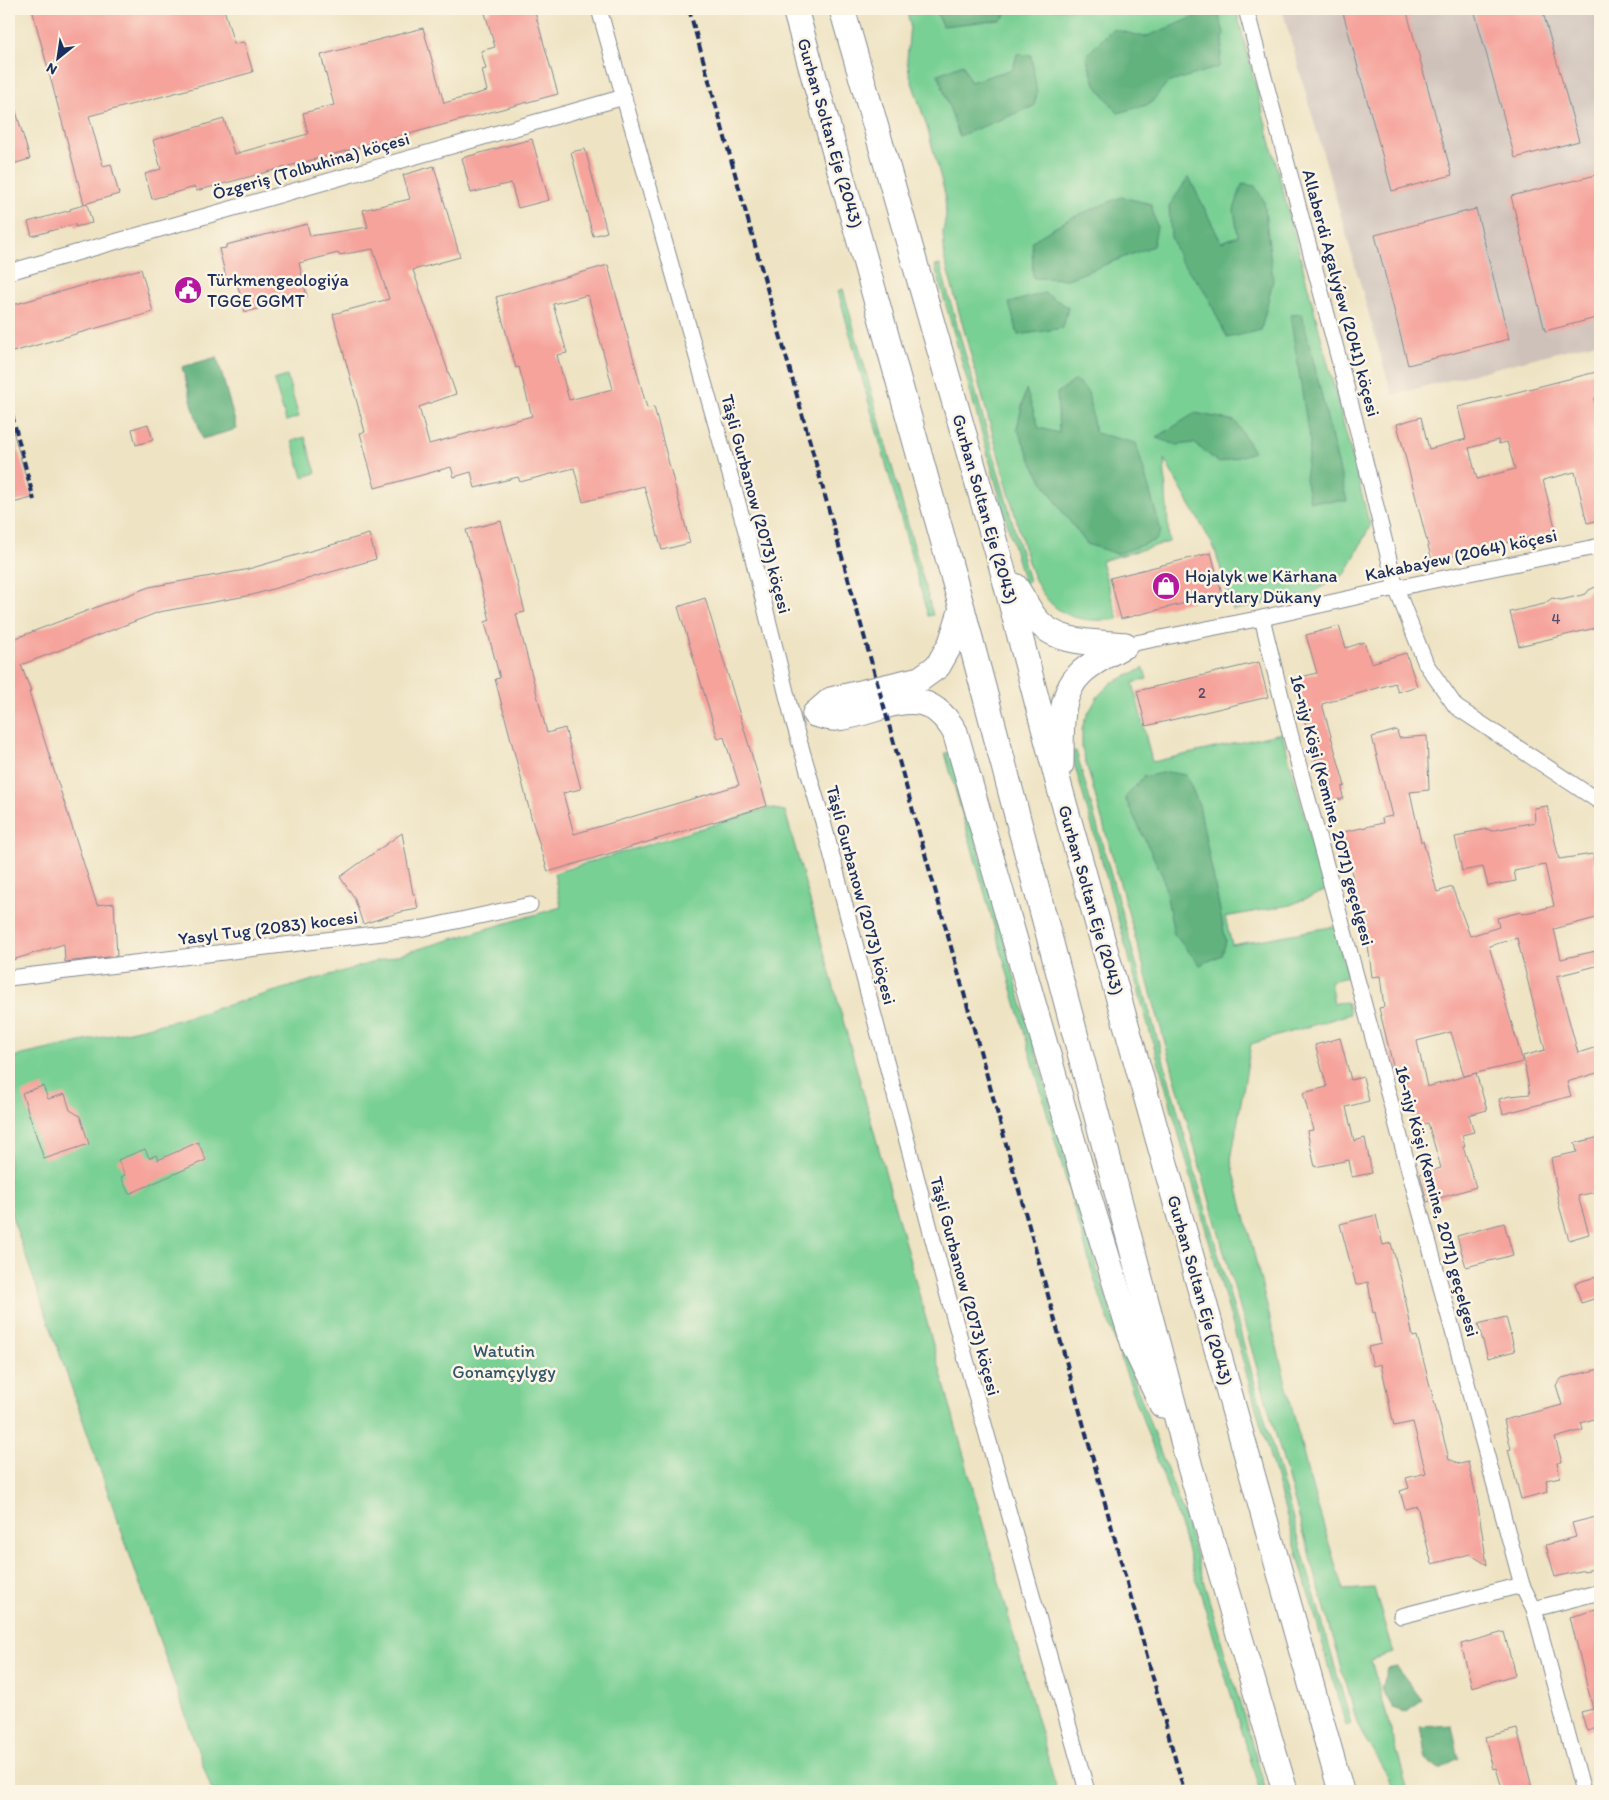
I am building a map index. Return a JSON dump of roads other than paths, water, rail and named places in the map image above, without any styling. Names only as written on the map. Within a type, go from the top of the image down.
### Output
[{"type":"highway","name":"Gurban Soltan Eje (2043)","points":[[795,9],[962,608],[1190,1467],[1285,1791]]},
{"type":"highway","name":"Gurban Soltan Eje (2043)","points":[[842,9],[1002,564],[1060,789],[1341,1791]]},
{"type":"highway","points":[[1002,564],[1036,620],[1053,633],[1072,640],[1125,644]]},
{"type":"highway","points":[[804,717],[831,700],[920,679],[938,666],[950,643],[962,608]]},
{"type":"highway","points":[[1060,789],[1063,712],[1068,689],[1082,672],[1125,644]]},
{"type":"highway","points":[[804,717],[836,718],[903,702],[922,702],[935,708],[947,718],[955,732],[1090,1201],[1135,1348],[1190,1467]]},
{"type":"street","name":"Täşli Gurbanow (2073) köçesi","points":[[598,9],[747,535],[804,717],[823,822],[943,1278],[1086,1791]]},
{"type":"street","name":"Allaberdi Agalyýew (2041) köçesi","points":[[1246,9],[1355,420],[1396,588],[1426,664],[1456,707],[1600,802]]},
{"type":"street","name":"Özgeriş (Tolbuhina) köçesi","points":[[9,272],[624,97]]},
{"type":"street","name":"Kakabaýew (2064) köçesi","points":[[1125,644],[1262,618],[1600,546]]},
{"type":"street","name":"16-njy Köşi (Kemine, 2071) geçelgesi","points":[[1262,618],[1290,733],[1522,1585],[1534,1609],[1583,1791]]},
{"type":"street","name":"Yasyl Tug (2083) kocesi","points":[[9,978],[424,928],[530,905]]},
{"type":"street","points":[[1401,1616],[1522,1585]]},
{"type":"street","points":[[1534,1609],[1600,1592]]},
{"type":"railway","points":[[689,9],[1034,1244],[1184,1791]]},
{"type":"railway","points":[[9,403],[34,500]]},
{"type":"place","name":"Türkmengeologiýa TGGE GGMT","points":[[188,290]]},
{"type":"place","name":"Hojalyk we Kärhana Harytlary Dükany","points":[[1166,586]]},
{"type":"park label","name":"Watutin Gonamçylygy","points":[[504,1361]]}]
